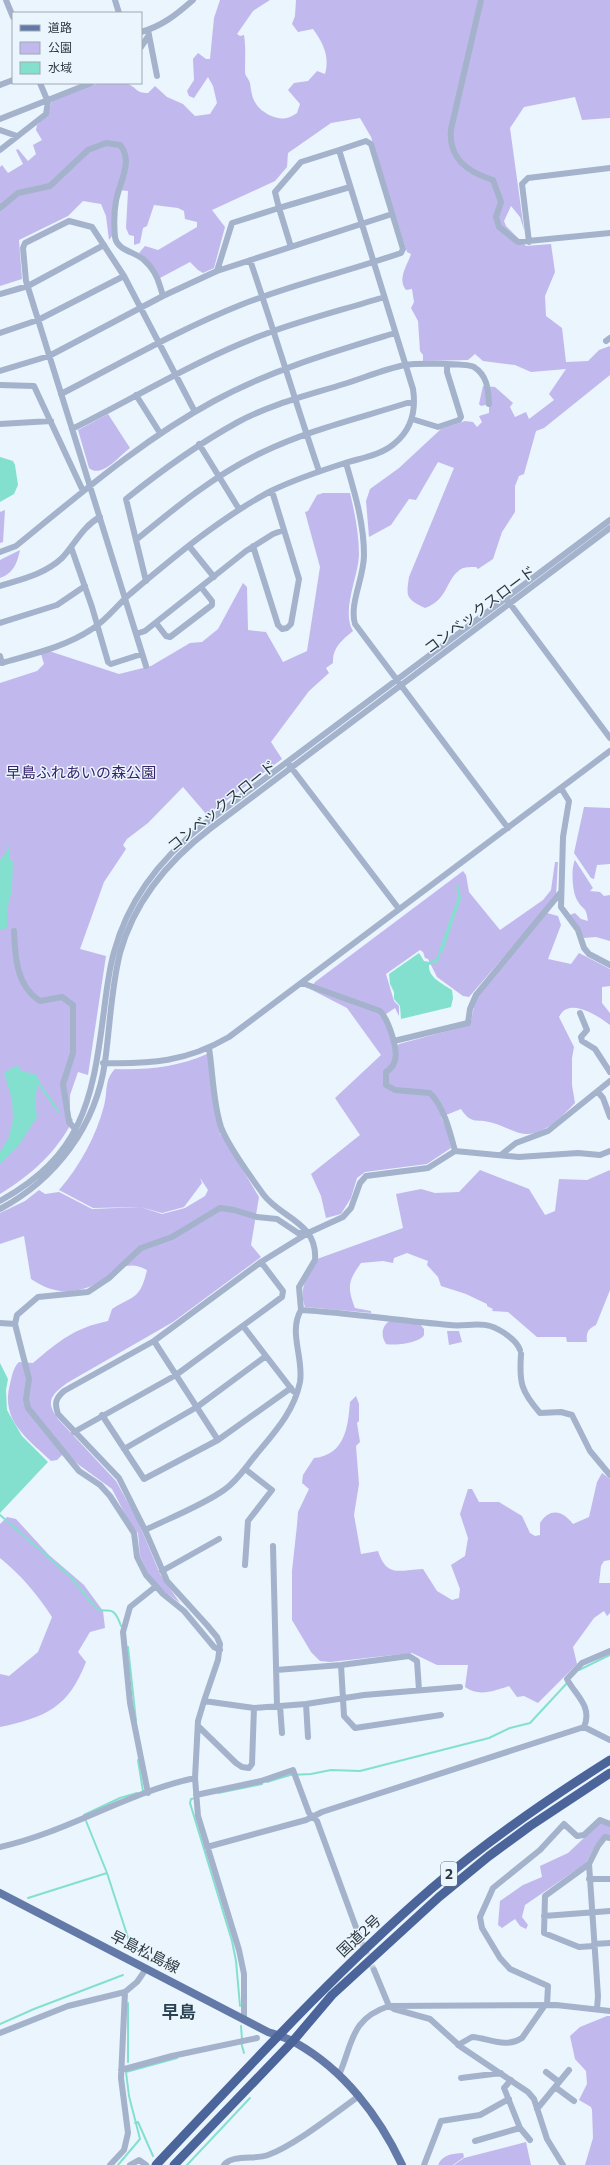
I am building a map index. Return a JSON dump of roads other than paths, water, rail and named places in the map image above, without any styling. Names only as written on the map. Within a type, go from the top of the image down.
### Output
[{"type":"highway","name":"国道2号","points":[[156,2165],[278,2036],[350,1964],[431,1889],[502,1833],[559,1792],[610,1760]]},
{"type":"highway","name":"国道2号","points":[[174,2165],[293,2041],[332,1995],[438,1897],[530,1826],[610,1773]]},
{"type":"main road","name":"早島松島線","points":[[0,1893],[244,2019],[278,2036],[293,2041],[339,2075],[359,2096],[379,2122],[402,2165]]},
{"type":"street","points":[[6,0],[12,15]]},
{"type":"street","points":[[115,0],[119,12]]},
{"type":"street","points":[[142,44],[146,32],[170,20],[193,0]]},
{"type":"street","points":[[481,0],[456,107],[451,142],[455,156],[463,166],[473,172],[493,180],[501,202],[496,217],[499,227],[518,242],[610,233]]},
{"type":"street","points":[[146,32],[157,76]]},
{"type":"street","points":[[0,85],[12,80]]},
{"type":"street","points":[[0,150],[46,114],[48,109],[47,99],[40,84]]},
{"type":"street","points":[[0,119],[47,99],[88,84]]},
{"type":"street","points":[[0,130],[17,136]]},
{"type":"street","points":[[61,394],[214,316],[263,297],[401,254],[403,250],[392,214],[370,144],[366,141],[301,162],[295,167],[275,192],[291,247]]},
{"type":"street","points":[[0,208],[18,193],[50,186],[88,150],[106,143],[120,145],[125,153],[126,160],[116,201],[116,241],[121,247],[137,254],[152,268],[158,279],[162,296]]},
{"type":"street","points":[[1,661],[71,641],[97,626],[125,598],[189,546],[239,509],[272,491],[319,471],[390,447],[405,433],[412,419],[414,403],[413,389],[339,150]]},
{"type":"street","points":[[529,242],[522,184],[528,178],[610,168]]},
{"type":"street","points":[[217,272],[232,223],[350,187]]},
{"type":"street","points":[[0,371],[49,356],[162,296],[217,272],[392,214]]},
{"type":"street","points":[[146,666],[100,517],[89,487],[28,286],[23,248],[25,243],[69,221],[92,227],[124,276],[195,412]]},
{"type":"street","points":[[0,294],[28,286],[104,245]]},
{"type":"street","points":[[250,260],[287,368],[295,400],[319,471]]},
{"type":"street","points":[[0,333],[38,320],[124,276]]},
{"type":"street","points":[[72,429],[176,374],[220,353],[274,331],[384,297]]},
{"type":"street","points":[[0,552],[16,546],[83,491],[160,433],[195,412],[248,384],[287,368],[395,333]]},
{"type":"street","points":[[412,419],[438,427],[459,420],[460,417],[447,372],[447,364]]},
{"type":"street","points":[[146,581],[126,499],[158,473],[199,444],[240,421],[295,400],[406,365],[468,365],[478,371],[488,386],[490,404]]},
{"type":"street","points":[[0,385],[34,386],[83,491]]},
{"type":"street","points":[[136,395],[160,433]]},
{"type":"street","points":[[136,540],[180,504],[219,476],[264,451],[306,435],[407,403],[414,403]]},
{"type":"street","points":[[0,424],[51,421]]},
{"type":"street","points":[[199,444],[239,509]]},
{"type":"street","points":[[346,463],[361,515],[364,539],[363,571],[354,606],[354,620],[359,630],[508,828]]},
{"type":"street","points":[[253,546],[278,626],[282,629],[287,628],[290,624],[299,579],[272,491]]},
{"type":"street","points":[[0,586],[41,573],[51,567],[71,547],[90,522],[100,517]]},
{"type":"street","name":"コンベックスロード","points":[[0,1201],[17,1192],[42,1173],[57,1156],[75,1129],[91,1094],[97,1063],[109,972],[114,952],[130,911],[146,884],[166,859],[188,837],[401,686],[610,520]]},
{"type":"street","name":"コンベックスロード","points":[[0,1209],[14,1202],[43,1180],[73,1145],[94,1107],[105,1063],[116,972],[120,952],[144,898],[177,857],[190,845],[397,680],[610,528]]},
{"type":"street","points":[[136,634],[145,631],[253,546],[284,530]]},
{"type":"street","points":[[189,546],[214,577]]},
{"type":"street","points":[[71,547],[85,586],[108,662],[111,664],[142,654]]},
{"type":"street","points":[[0,623],[57,605],[85,586]]},
{"type":"street","points":[[156,622],[166,636],[170,637],[212,605],[212,601],[201,587]]},
{"type":"street","points":[[507,601],[610,738]]},
{"type":"street","points":[[97,1063],[160,1062],[191,1055],[209,1048],[229,1037],[610,751]]},
{"type":"street","points":[[290,765],[399,909]]},
{"type":"street","points":[[561,788],[569,801],[563,837],[561,892],[562,911],[578,930],[584,948],[596,959],[609,964]]},
{"type":"street","points":[[394,1041],[468,1023],[470,1009],[476,995],[561,892]]},
{"type":"street","points":[[14,931],[17,966],[22,981],[28,989],[40,1000],[62,997],[73,1005],[73,1053],[63,1084],[69,1122],[75,1129]]},
{"type":"street","points":[[302,983],[380,1011],[387,1019],[394,1041],[396,1058],[394,1063],[386,1072],[386,1085],[394,1090],[430,1093],[434,1097],[450,1129],[455,1151]]},
{"type":"street","points":[[580,1013],[587,1030],[581,1037],[582,1041],[595,1049],[610,1072]]},
{"type":"street","points":[[145,1530],[223,1491],[234,1482],[278,1429],[290,1409],[294,1391],[300,1381],[296,1328],[297,1317],[301,1310],[299,1287],[315,1260],[308,1234],[302,1225],[263,1195],[228,1141],[219,1118],[209,1048]]},
{"type":"street","points":[[502,1154],[516,1143],[548,1131],[577,1106],[598,1092],[610,1081]]},
{"type":"street","points":[[598,1092],[610,1117]]},
{"type":"street","points":[[244,2019],[244,1974],[239,1950],[206,1848],[198,1816],[196,1797],[195,1778],[198,1726],[204,1700],[220,1650],[217,1636],[167,1581],[145,1530],[119,1478],[58,1414],[55,1407],[58,1396],[64,1391],[154,1341],[261,1262],[308,1234],[343,1217],[351,1208],[360,1183],[366,1176],[428,1168],[455,1151],[502,1154],[519,1157],[578,1153],[600,1156],[610,1151]]},
{"type":"street","points":[[220,1650],[214,1647],[184,1611],[155,1586],[146,1574],[138,1557],[134,1534],[110,1496],[100,1485],[79,1471],[28,1408],[26,1399],[29,1379],[15,1324],[18,1315],[38,1297],[88,1292],[109,1278],[141,1248],[172,1238],[220,1208],[234,1210],[257,1217],[277,1219],[298,1233],[308,1234]]},
{"type":"street","points":[[74,1432],[176,1375],[282,1297],[283,1291],[261,1262]]},
{"type":"street","points":[[301,1310],[383,1317],[450,1325],[484,1325],[504,1334],[517,1345],[520,1352],[520,1381],[527,1398],[540,1413],[561,1412],[572,1415],[590,1451],[610,1474]]},
{"type":"street","points":[[0,1323],[15,1324]]},
{"type":"street","points":[[242,1326],[294,1391]]},
{"type":"street","points":[[154,1341],[218,1440]]},
{"type":"street","points":[[124,1449],[197,1407],[266,1356]]},
{"type":"street","points":[[102,1415],[144,1479],[218,1440],[294,1391]]},
{"type":"street","points":[[245,1469],[272,1490],[248,1521],[245,1565]]},
{"type":"street","points":[[162,1571],[220,1539]]},
{"type":"street","points":[[273,1546],[276,1670],[282,1733]]},
{"type":"street","points":[[148,1793],[130,1703],[123,1632],[130,1607],[155,1586]]},
{"type":"street","points":[[584,1727],[585,1713],[582,1699],[569,1682],[570,1674],[582,1663],[610,1651]]},
{"type":"street","points":[[276,1670],[340,1665],[409,1656],[417,1661],[420,1690]]},
{"type":"street","points":[[340,1665],[344,1716],[355,1728],[441,1715]]},
{"type":"street","points":[[204,1700],[254,1708],[306,1704],[343,1698],[460,1686]]},
{"type":"street","points":[[306,1704],[308,1737]]},
{"type":"street","points":[[198,1726],[236,1763],[242,1767],[249,1768],[252,1764],[254,1708]]},
{"type":"street","points":[[206,1848],[312,1817],[322,1812],[584,1727],[610,1740]]},
{"type":"street","points":[[196,1797],[261,1781],[293,1770],[309,1813],[317,1821],[361,1941]]},
{"type":"street","points":[[0,1847],[72,1824],[122,1802],[180,1781],[195,1778]]},
{"type":"street","points":[[458,2045],[472,2037],[494,2043],[517,2041],[522,2038],[546,2005],[548,1986],[510,1969],[500,1958],[482,1928],[480,1917],[493,1888],[540,1850],[564,1824],[577,1836],[584,1834],[600,1820],[610,1824]]},
{"type":"street","points":[[597,2009],[589,1864],[598,1846],[605,1837],[610,1838]]},
{"type":"street","points":[[589,1864],[545,1896],[544,1933],[579,1947],[610,1943]]},
{"type":"street","points":[[589,1880],[610,1879]]},
{"type":"street","points":[[544,1916],[610,1911]]},
{"type":"street","points":[[0,2033],[68,2006],[125,1992],[137,1982],[146,1969]]},
{"type":"street","points":[[374,1970],[389,2006],[394,2010],[426,2017],[458,2045],[528,2092],[537,2109],[547,2139],[563,2165]]},
{"type":"street","points":[[110,2165],[124,2150],[128,2141],[121,2070],[125,1992]]},
{"type":"street","points":[[339,2075],[351,2038],[356,2029],[376,2011],[389,2006],[546,2005],[610,2011]]},
{"type":"street","points":[[121,2070],[172,2056],[257,2038]]},
{"type":"street","points":[[537,2109],[569,2070]]},
{"type":"street","points":[[546,2072],[574,2101]]},
{"type":"street","points":[[461,2078],[501,2073]]},
{"type":"street","points":[[511,2080],[504,2088],[520,2128],[530,2140]]},
{"type":"street","points":[[224,2165],[234,2160],[268,2155],[286,2145],[359,2096]]},
{"type":"street","points":[[424,2165],[441,2121],[480,2115],[509,2099]]},
{"type":"street","points":[[475,2141],[520,2128]]},
{"type":"street","points":[[255,2158],[258,2165]]},
{"type":"street","points":[[130,2165],[139,2160],[146,2165]]},
{"type":"water","points":[[0,457],[13,461],[18,485],[14,494],[0,502]]},
{"type":"water","points":[[10,841],[9,859],[13,862],[12,891],[7,909],[7,928],[0,930],[0,860],[7,851]]},
{"type":"water","points":[[458,884],[461,898],[443,951],[441,951],[438,962],[429,965],[431,974],[452,990],[453,998],[451,1007],[401,1019],[400,1006],[394,999],[394,992],[390,984],[389,974],[419,953],[424,961],[430,962],[436,959],[458,897],[456,885]]},
{"type":"water","points":[[17,1065],[22,1071],[37,1075],[39,1081],[60,1112],[58,1113],[38,1084],[35,1099],[37,1117],[19,1145],[0,1164],[0,1152],[9,1137],[13,1119],[12,1099],[4,1073]]},
{"type":"water","points":[[0,1363],[8,1379],[6,1390],[7,1410],[22,1436],[48,1462],[0,1513]]},
{"type":"waterway","points":[[0,1515],[70,1576],[95,1607],[99,1610],[109,1610],[115,1613],[121,1626]]},
{"type":"waterway","points":[[128,1647],[136,1721]]},
{"type":"waterway","points":[[579,1670],[610,1655]]},
{"type":"waterway","points":[[267,1782],[290,1775],[311,1774],[331,1770],[360,1771],[489,1738],[510,1728],[530,1723],[568,1682]]},
{"type":"waterway","points":[[138,1760],[143,1791]]},
{"type":"waterway","points":[[218,1793],[262,1784]]},
{"type":"waterway","points":[[84,1815],[120,1798],[137,1793]]},
{"type":"waterway","points":[[196,1798],[191,1799],[190,1803],[232,1941],[236,1961],[240,2006]]},
{"type":"waterway","points":[[86,1821],[107,1873],[133,1953]]},
{"type":"waterway","points":[[28,1898],[107,1873]]},
{"type":"waterway","points":[[0,2024],[34,2009],[123,1975]]},
{"type":"waterway","points":[[128,2003],[128,2062]]},
{"type":"waterway","points":[[241,2026],[242,2039]]},
{"type":"waterway","points":[[241,2042],[244,2053]]},
{"type":"waterway","points":[[126,2072],[177,2058]]},
{"type":"waterway","points":[[118,2165],[140,2139],[129,2096],[126,2072]]},
{"type":"waterway","points":[[187,2165],[250,2098]]},
{"type":"waterway","points":[[135,2123],[138,2122],[153,2156]]},
{"type":"tunnel","points":[[361,1941],[374,1970]]},
{"type":"district","name":"早島","points":[[179,2012]]},
{"type":"park label","name":"早島ふれあいの森公園","points":[[81,773]]}]
